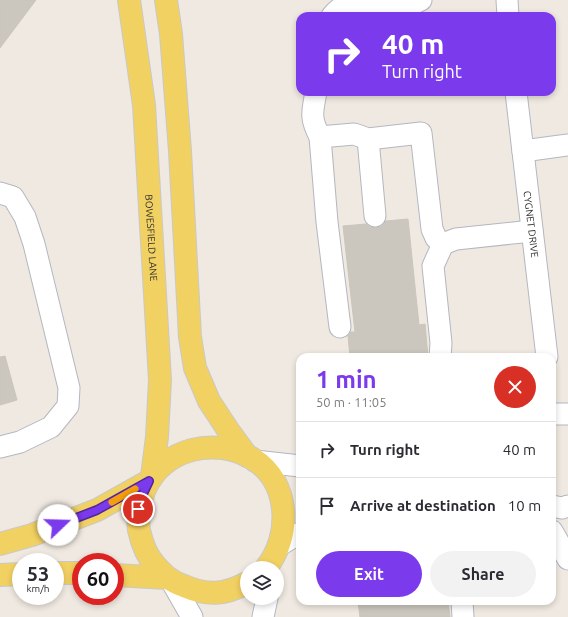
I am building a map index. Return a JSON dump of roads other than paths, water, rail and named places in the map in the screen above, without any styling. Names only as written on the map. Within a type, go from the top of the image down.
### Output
[{"type":"main road","name":"BOWESFIELD LANE","points":[[129,0],[144,105],[160,380],[157,437],[151,478]]},
{"type":"main road","points":[[166,0],[171,34],[180,151],[190,337],[195,368],[209,401],[228,430],[251,458],[269,475],[280,494],[285,517],[274,559]]},
{"type":"main road","points":[[0,544],[32,535],[97,510],[151,478],[166,462],[190,450],[214,446],[228,448],[251,458]]},
{"type":"main road","points":[[151,478],[140,504],[138,524],[142,543],[148,558],[169,580]]},
{"type":"main road","points":[[0,575],[12,574]]},
{"type":"main road","points":[[124,576],[169,580],[200,592],[216,593],[234,590],[240,586]]},
{"type":"street","points":[[335,12],[345,4],[356,1],[365,2],[376,6],[390,7],[405,5],[421,0]]},
{"type":"street","points":[[506,0],[508,12]]},
{"type":"street","points":[[315,96],[312,114],[314,125],[320,137],[327,222],[340,327]]},
{"type":"street","name":"CYGNET DRIVE","points":[[516,96],[547,353]]},
{"type":"street","points":[[320,137],[354,134],[368,139],[421,133],[432,229],[436,238],[443,244]]},
{"type":"street","points":[[368,139],[375,216]]},
{"type":"street","points":[[522,151],[568,145]]},
{"type":"street","points":[[0,193],[13,197],[25,217],[34,244],[69,388],[68,406],[50,427],[20,442],[0,447]]},
{"type":"street","points":[[440,353],[441,343],[433,266],[443,244],[456,239],[532,231]]},
{"type":"street","points":[[251,458],[296,465]]},
{"type":"street","points":[[556,507],[562,508],[568,506]]},
{"type":"street","points":[[274,559],[296,537]]},
{"type":"street","points":[[556,538],[568,559]]},
{"type":"street","points":[[169,580],[192,617]]},
{"type":"street","points":[[263,617],[266,605]]},
{"type":"street","points":[[462,605],[463,617]]}]
